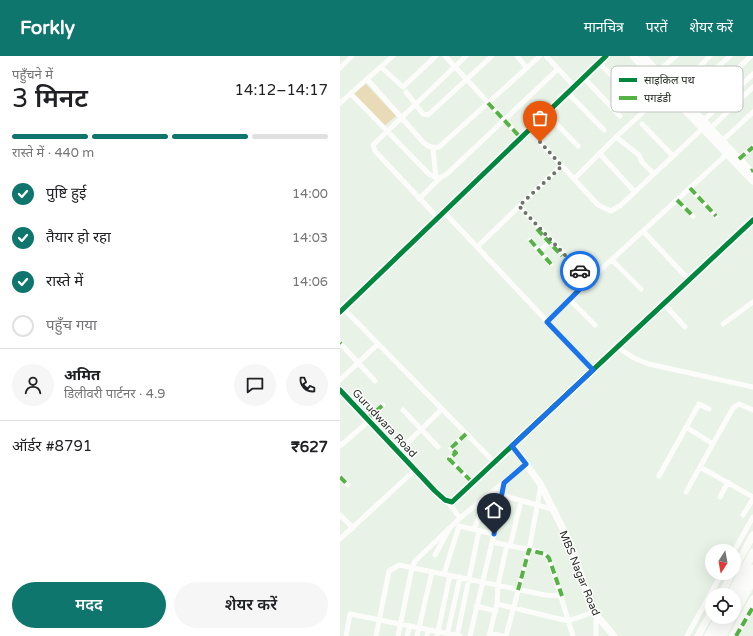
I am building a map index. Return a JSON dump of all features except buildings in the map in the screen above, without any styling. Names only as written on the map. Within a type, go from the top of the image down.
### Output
[{"type":"main road","points":[[734,588],[753,553]]},
{"type":"main road","points":[[741,592],[753,569]]},
{"type":"main road","points":[[708,636],[714,624]]},
{"type":"main road","points":[[717,636],[723,624]]},
{"type":"street","points":[[340,104],[393,56]]},
{"type":"street","points":[[380,67],[403,87],[436,56]]},
{"type":"street","points":[[445,56],[503,121],[521,138]]},
{"type":"street","points":[[438,218],[375,152],[373,145],[466,56]]},
{"type":"street","points":[[406,92],[423,114],[428,115],[492,56]]},
{"type":"street","points":[[517,56],[527,68]]},
{"type":"street","points":[[367,79],[400,118],[428,147],[433,148],[439,147],[540,56]]},
{"type":"street","points":[[546,56],[575,86]]},
{"type":"street","points":[[495,463],[378,344],[342,310],[606,56]]},
{"type":"street","points":[[634,56],[644,66]]},
{"type":"street","points":[[664,66],[676,56]]},
{"type":"street","points":[[699,66],[710,56]]},
{"type":"street","points":[[719,66],[730,56]]},
{"type":"street","points":[[740,66],[751,56]]},
{"type":"street","points":[[340,68],[350,57]]},
{"type":"street","points":[[647,57],[654,66]]},
{"type":"street","points":[[599,63],[611,75]]},
{"type":"street","points":[[419,198],[438,178],[448,173],[558,69]]},
{"type":"street","points":[[743,84],[753,74]]},
{"type":"street","points":[[584,78],[611,106]]},
{"type":"street","points":[[743,97],[753,87]]},
{"type":"street","points":[[568,93],[604,130]]},
{"type":"street","points":[[351,94],[428,173],[438,178]]},
{"type":"street","points":[[616,112],[620,116]]},
{"type":"street","points":[[574,179],[616,137],[647,112]]},
{"type":"street","points":[[691,112],[752,172]]},
{"type":"street","points":[[695,112],[703,124],[711,128],[727,154],[753,181]]},
{"type":"street","points":[[529,130],[598,204],[611,211],[621,205],[715,112]]},
{"type":"street","points":[[711,128],[727,112]]},
{"type":"street","points":[[721,143],[753,112]]},
{"type":"street","points":[[546,114],[578,146]]},
{"type":"street","points":[[642,124],[672,155]]},
{"type":"street","points":[[616,137],[633,150],[653,174]]},
{"type":"street","points":[[739,159],[753,147]]},
{"type":"street","points":[[433,148],[438,178]]},
{"type":"street","points":[[600,154],[634,191]]},
{"type":"street","points":[[547,322],[589,280],[727,154]]},
{"type":"street","points":[[477,247],[562,166]]},
{"type":"street","points":[[690,188],[716,216]]},
{"type":"street","points":[[677,200],[693,216]]},
{"type":"street","points":[[519,206],[562,256]]},
{"type":"street","points":[[444,212],[593,370]]},
{"type":"street","points":[[448,502],[452,502],[495,463],[753,220]]},
{"type":"street","points":[[537,229],[589,280]]},
{"type":"street","points":[[643,231],[689,280]]},
{"type":"street","points":[[530,240],[551,264]]},
{"type":"street","points":[[539,251],[550,241]]},
{"type":"street","points":[[612,260],[641,290]]},
{"type":"street","points":[[570,300],[595,325]]},
{"type":"street","points":[[723,324],[753,302]]},
{"type":"street","points":[[664,304],[684,328]]},
{"type":"street","points":[[340,343],[375,381]]},
{"type":"street","points":[[340,380],[378,344]]},
{"type":"street","points":[[617,347],[634,358],[649,364],[753,387]]},
{"type":"street","name":"Gurudwara Road","points":[[340,539],[415,470],[368,420],[341,394]]},
{"type":"street","points":[[659,476],[699,404],[709,409]]},
{"type":"street","points":[[340,446],[383,405]]},
{"type":"street","points":[[686,492],[736,405],[743,405],[753,410]]},
{"type":"street","points":[[398,452],[442,409]]},
{"type":"street","points":[[403,410],[438,447]]},
{"type":"street","points":[[686,427],[713,444]]},
{"type":"street","points":[[466,434],[451,448],[456,453],[450,459],[473,483]]},
{"type":"street","name":"MBS Nagar Road","points":[[512,446],[541,485],[569,541],[595,614],[614,636]]},
{"type":"street","points":[[398,636],[412,568],[420,555],[460,518],[526,464]]},
{"type":"street","points":[[700,467],[753,498],[743,515]]},
{"type":"street","points":[[415,470],[440,497],[448,502],[460,518]]},
{"type":"street","points":[[340,477],[348,485]]},
{"type":"street","points":[[720,497],[728,482]]},
{"type":"street","points":[[470,636],[494,534],[504,483]]},
{"type":"street","points":[[522,501],[498,585],[496,611],[490,635],[505,636],[529,550],[541,485]]},
{"type":"street","points":[[474,529],[489,495]]},
{"type":"street","points":[[502,495],[554,510]]},
{"type":"street","points":[[340,515],[353,528]]},
{"type":"street","points":[[738,544],[753,517]]},
{"type":"street","points":[[435,555],[451,526]]},
{"type":"street","points":[[437,634],[447,575],[459,526],[494,534]]},
{"type":"street","points":[[346,636],[350,614],[428,630],[437,634],[458,636],[468,579],[480,530]]},
{"type":"street","points":[[741,557],[753,535]]},
{"type":"street","points":[[492,542],[546,554],[549,558],[562,596],[572,636]]},
{"type":"street","points":[[376,636],[389,572],[400,565],[518,590],[545,595],[562,596]]},
{"type":"street","points":[[417,636],[432,572]]},
{"type":"street","points":[[447,635],[460,577]]},
{"type":"street","points":[[687,636],[718,580]]},
{"type":"street","points":[[741,603],[753,581]]},
{"type":"street","points":[[732,636],[753,599]]},
{"type":"street","points":[[497,604],[568,621],[595,614],[596,636]]},
{"type":"street","points":[[476,606],[496,611]]},
{"type":"street","points":[[736,636],[753,607]]},
{"type":"street","points":[[698,636],[705,624]]},
{"type":"street","points":[[723,636],[730,624]]},
{"type":"street","points":[[408,636],[410,626]]},
{"type":"street","points":[[703,628],[717,636]]},
{"type":"street","points":[[427,636],[428,630]]},
{"type":"shaded area","points":[[365,83],[396,116],[384,126],[353,94]]},
{"type":"marked path","points":[[488,103],[521,138]]},
{"type":"marked path","points":[[739,159],[753,147]]},
{"type":"marked path","points":[[690,188],[716,216]]},
{"type":"marked path","points":[[677,200],[693,216]]},
{"type":"marked path","points":[[537,229],[562,256]]},
{"type":"marked path","points":[[530,240],[551,264]]},
{"type":"marked path","points":[[367,419],[383,405]]},
{"type":"marked path","points":[[466,434],[451,448],[456,453],[449,459],[473,483]]},
{"type":"marked path","points":[[340,477],[348,485]]},
{"type":"marked path","points":[[518,590],[529,550],[545,554],[549,558],[562,596]]},
{"type":"marked path","points":[[736,636],[753,607]]},
{"type":"cycle path","points":[[340,312],[606,56]]},
{"type":"cycle path","points":[[340,390],[435,491],[445,500],[452,502],[753,220]]},
{"type":"way so far","points":[[540,142],[562,166],[519,206],[580,271]]},
{"type":"route","points":[[494,534],[504,483],[526,464],[512,446],[593,370],[547,322],[589,280],[580,271]]}]
